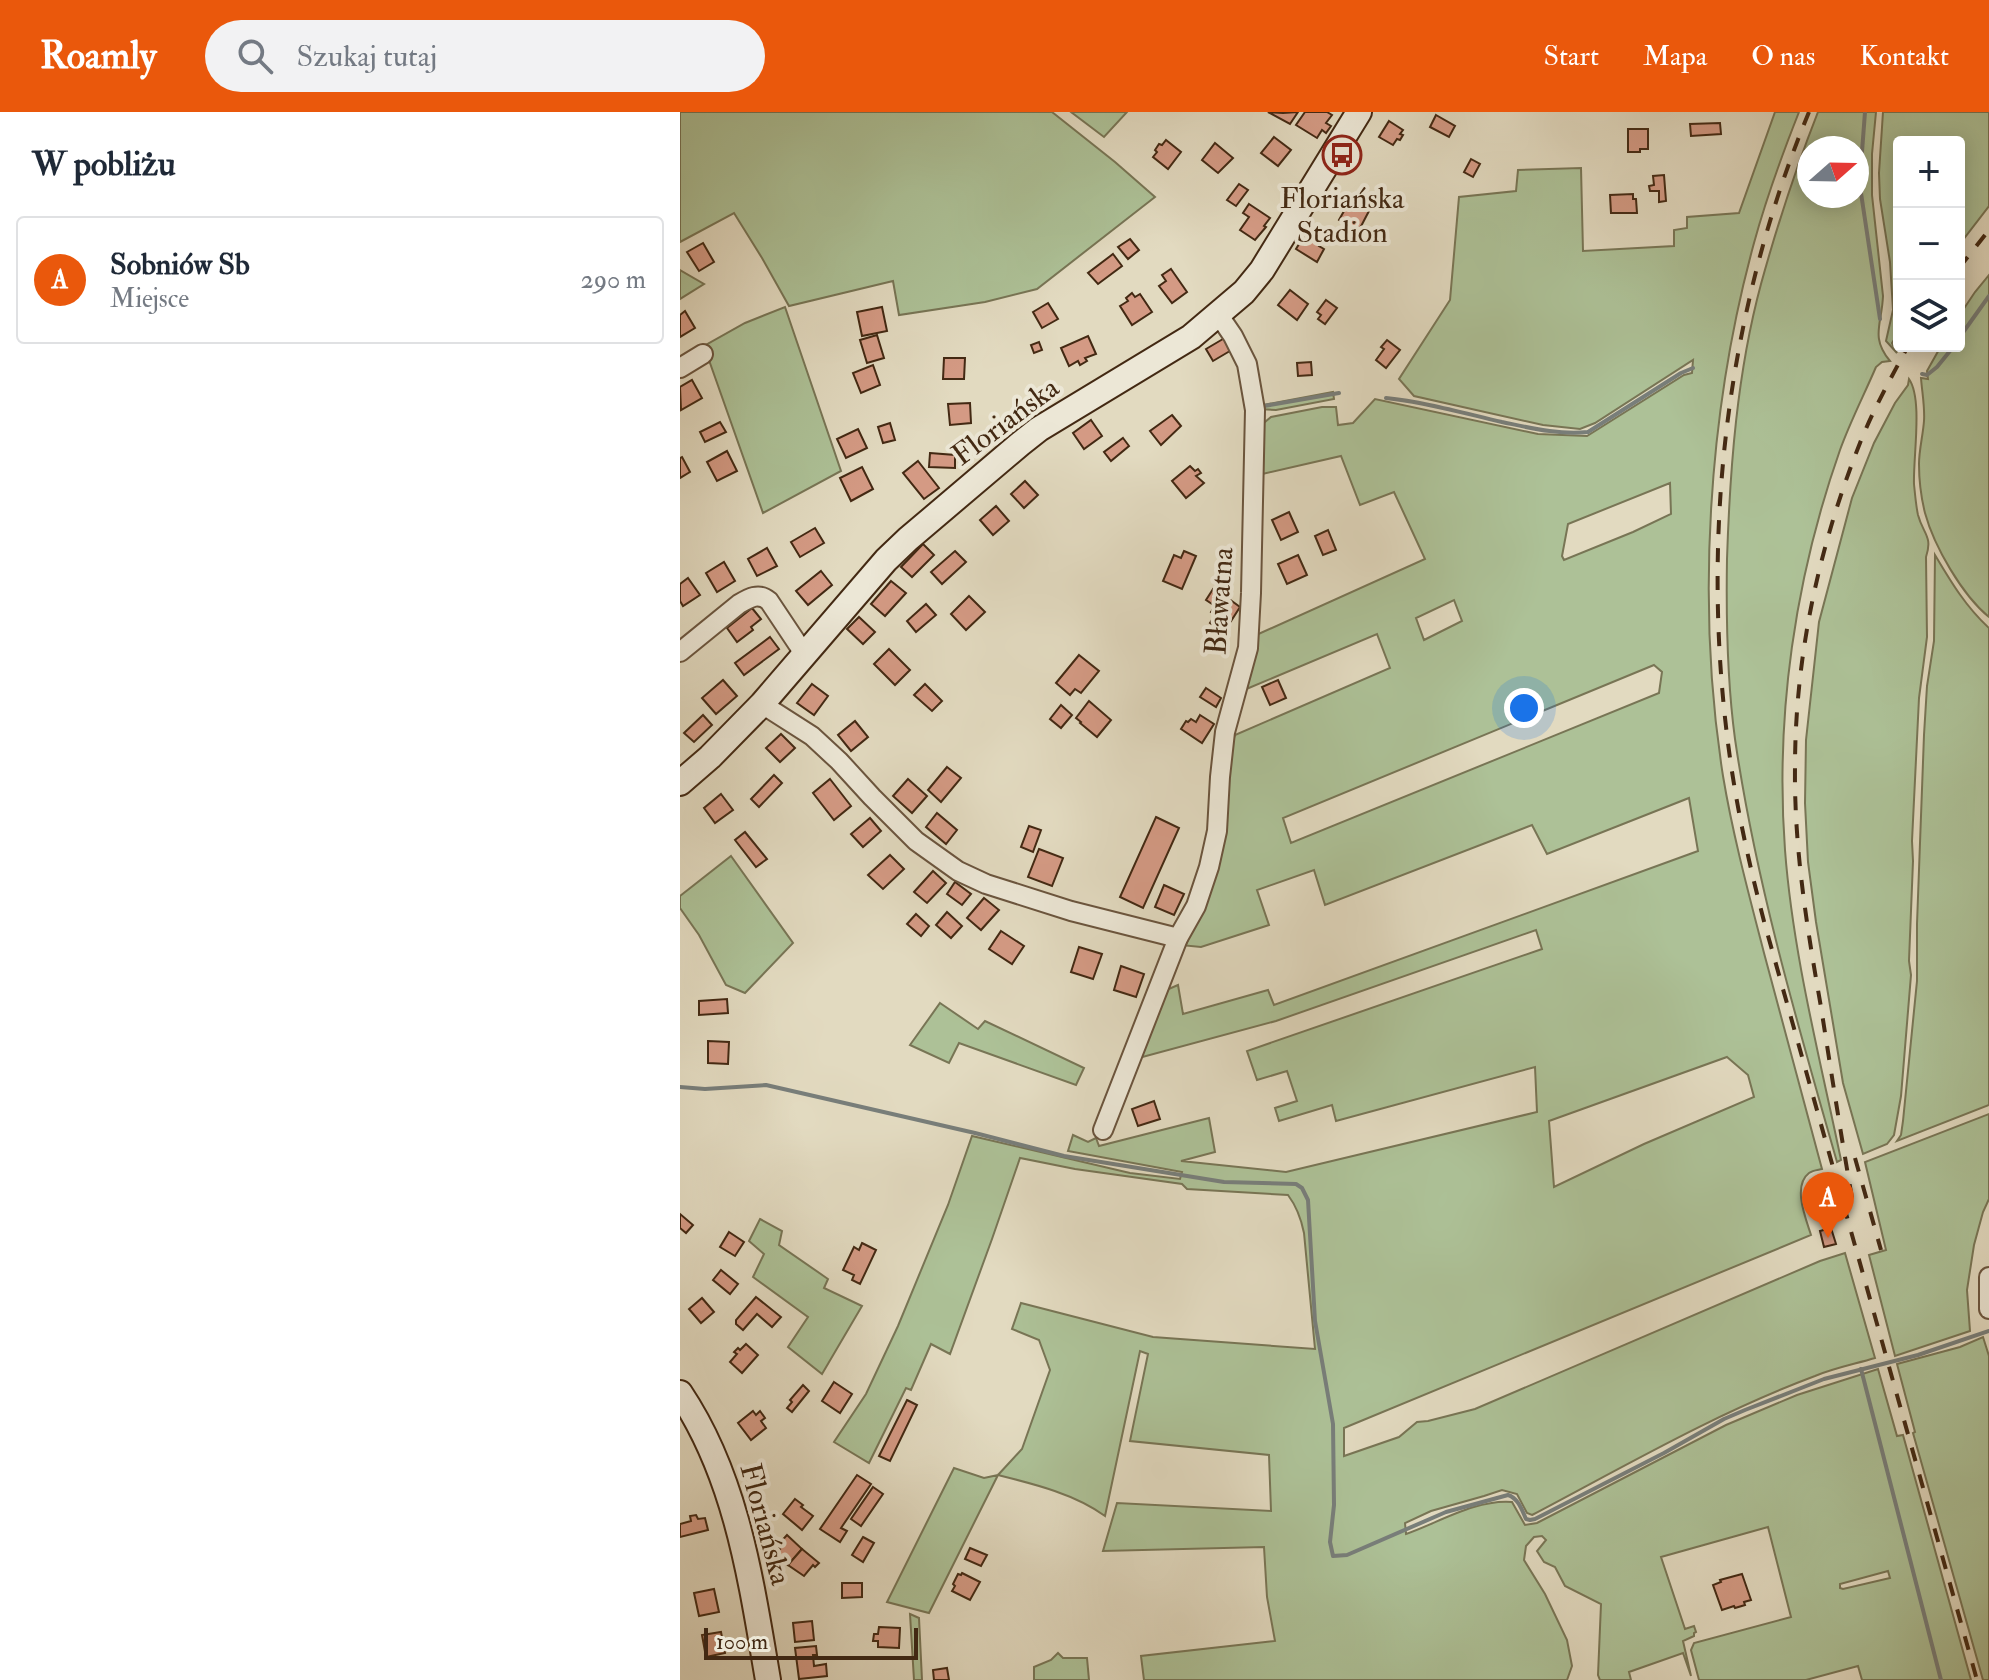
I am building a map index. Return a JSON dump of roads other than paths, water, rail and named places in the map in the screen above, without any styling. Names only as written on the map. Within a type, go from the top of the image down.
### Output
[{"type":"street","name":"Floriańska","points":[[680,783],[719,749],[762,704],[886,560],[1020,444],[1058,417],[1191,337],[1244,292],[1262,270],[1359,112]]},
{"type":"street","name":"Bławatna","points":[[1103,1130],[1178,938],[1196,906],[1209,867],[1217,831],[1225,732],[1248,648],[1255,410],[1247,364],[1218,314]]},
{"type":"street","points":[[680,368],[703,354]]},
{"type":"street","points":[[680,652],[739,604],[758,596],[769,601],[805,655]]},
{"type":"street","points":[[762,704],[812,736],[916,841],[958,871],[986,884],[1071,911],[1178,938]]},
{"type":"street","points":[[1989,1277],[1989,1308]]},
{"type":"street","name":"Floriańska","points":[[680,1393],[697,1418],[724,1479],[737,1519],[768,1680]]},
{"type":"waterway","points":[[1865,112],[1861,193],[1880,319]]},
{"type":"waterway","points":[[1965,330],[1989,296]]},
{"type":"waterway","points":[[1922,374],[1927,375],[1937,367],[1949,352]]},
{"type":"waterway","points":[[1386,398],[1545,430],[1588,432],[1693,368]]},
{"type":"waterway","points":[[1264,406],[1339,393]]},
{"type":"waterway","points":[[680,1087],[705,1089],[766,1085],[1064,1156],[1224,1182],[1296,1184],[1302,1188],[1308,1200],[1315,1321],[1333,1424],[1334,1505],[1330,1542],[1333,1556],[1347,1555],[1446,1512],[1508,1495],[1517,1502],[1526,1519],[1535,1519],[1745,1410],[1824,1379],[1918,1355],[1989,1331]]},
{"type":"waterway","points":[[1861,1369],[1941,1680]]},
{"type":"railway","points":[[1809,112],[1780,190],[1756,270],[1726,433],[1719,516],[1718,599],[1722,682],[1734,785],[1760,905],[1977,1680]]},
{"type":"railway","points":[[1965,260],[1989,230]]},
{"type":"railway","points":[[1852,1198],[1802,888],[1795,797],[1796,725],[1805,643],[1821,562],[1845,482],[1865,431],[1905,352]]},
{"type":"railway","points":[[1855,1158],[1881,1250]]},
{"type":"place","name":"Floriańska Stadion","points":[[1342,155]]},
{"type":"place","name":"Sobniów Sb","points":[[1828,1238]]}]
